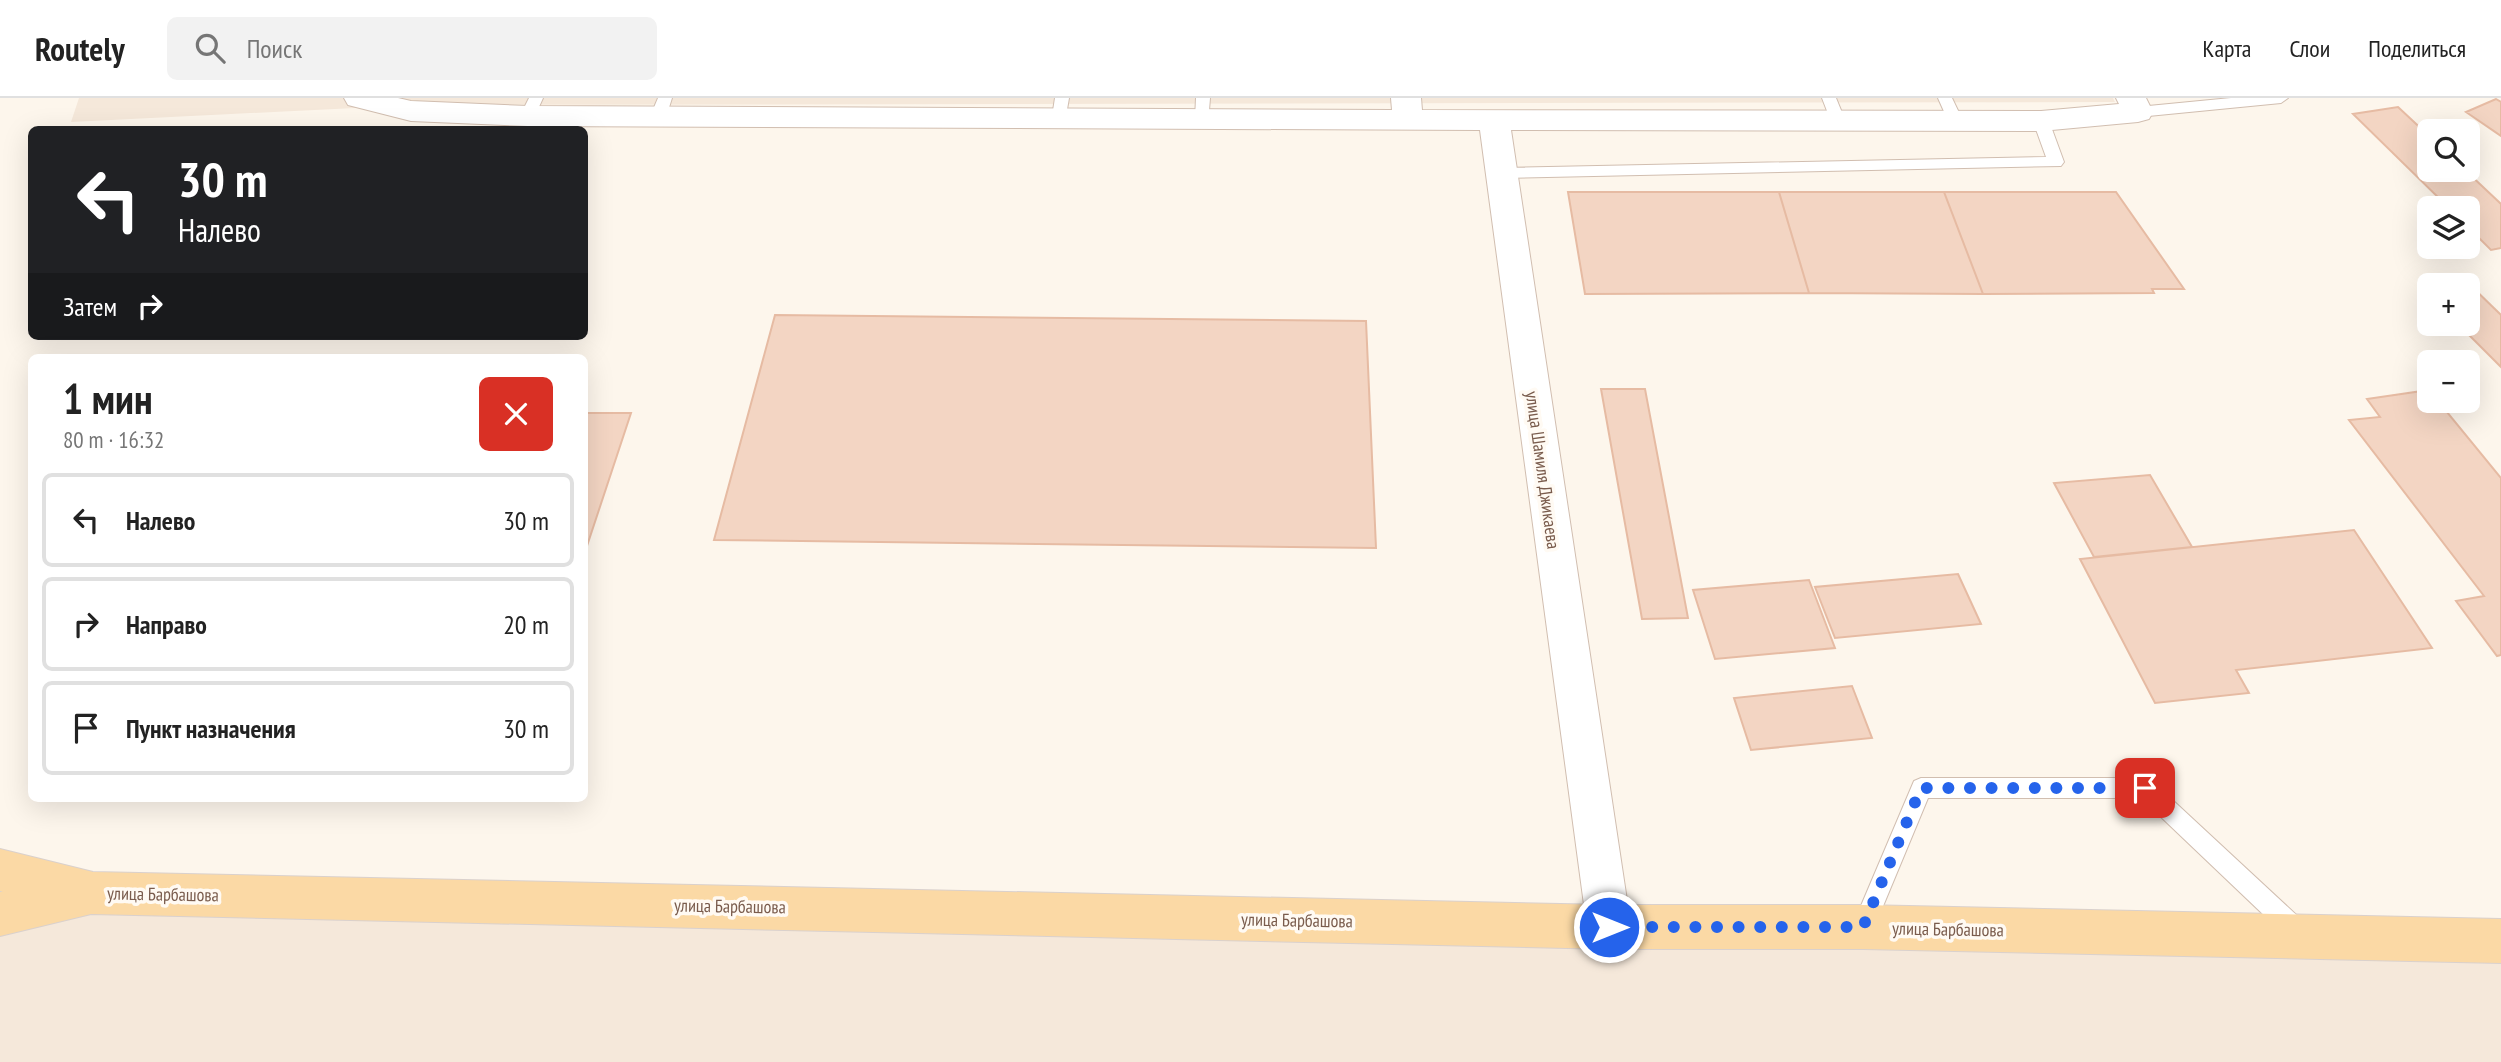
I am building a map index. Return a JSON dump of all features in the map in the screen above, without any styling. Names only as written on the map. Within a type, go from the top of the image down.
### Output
[{"type":"main road","name":"улица Барбашова","points":[[0,870],[93,892],[1609,927],[1863,927],[2306,939],[2501,941]]},
{"type":"main road","name":"улица Барбашова","points":[[0,914],[93,892]]},
{"type":"street","points":[[359,98],[411,111],[532,107],[1407,109],[1494,120],[1622,109],[1950,109],[2041,121],[2135,105]]},
{"type":"street","name":"улица Шамиля Джикаева","points":[[1494,120],[1609,927]]},
{"type":"lane","points":[[2135,105],[2281,98]]},
{"type":"lane","points":[[1501,173],[2056,162],[2041,121]]},
{"type":"lane","points":[[1863,927],[1921,788],[2145,788],[2306,939]]},
{"type":"shaded area","points":[[79,98],[2113,98],[2115,102],[415,105],[71,122]]},
{"type":"shaded area","points":[[93,893],[2501,941],[2501,1062],[0,1062],[0,914]]},
{"type":"building","points":[[2496,99],[2501,102],[2501,136],[2480,119],[2466,112]]},
{"type":"building","points":[[2398,107],[2417,125],[2417,177],[2353,114]]},
{"type":"building","points":[[2422,182],[2478,182],[2501,204],[2501,248],[2491,250],[2480,239],[2480,196],[2437,196]]},
{"type":"building","points":[[1568,192],[1779,192],[1809,293],[1585,294]]},
{"type":"building","points":[[1779,192],[1944,192],[1983,294],[1809,293]]},
{"type":"building","points":[[1944,192],[2116,192],[2184,289],[2152,289],[2154,293],[1983,294]]},
{"type":"building","points":[[2480,295],[2501,315],[2501,367],[2470,336],[2480,336]]},
{"type":"building","points":[[775,315],[1366,321],[1376,548],[714,540]]},
{"type":"building","points":[[1601,389],[1645,389],[1688,618],[1642,619]]},
{"type":"building","points":[[2417,392],[2417,413],[2448,413],[2501,478],[2501,655],[2497,656],[2456,601],[2484,596],[2349,420],[2380,417],[2367,399]]},
{"type":"building","points":[[588,413],[631,413],[588,543]]},
{"type":"building","points":[[2150,475],[2192,547],[2094,557],[2054,483]]},
{"type":"building","points":[[2354,530],[2432,648],[2236,670],[2249,693],[2155,703],[2080,559]]},
{"type":"building","points":[[1958,574],[1981,624],[1835,638],[1815,587]]},
{"type":"building","points":[[1809,580],[1835,648],[1715,659],[1693,590]]},
{"type":"building","points":[[1852,686],[1872,738],[1751,750],[1734,698]]},
{"type":"route","points":[[1609,927],[1863,927],[1921,788],[2145,788]]}]
